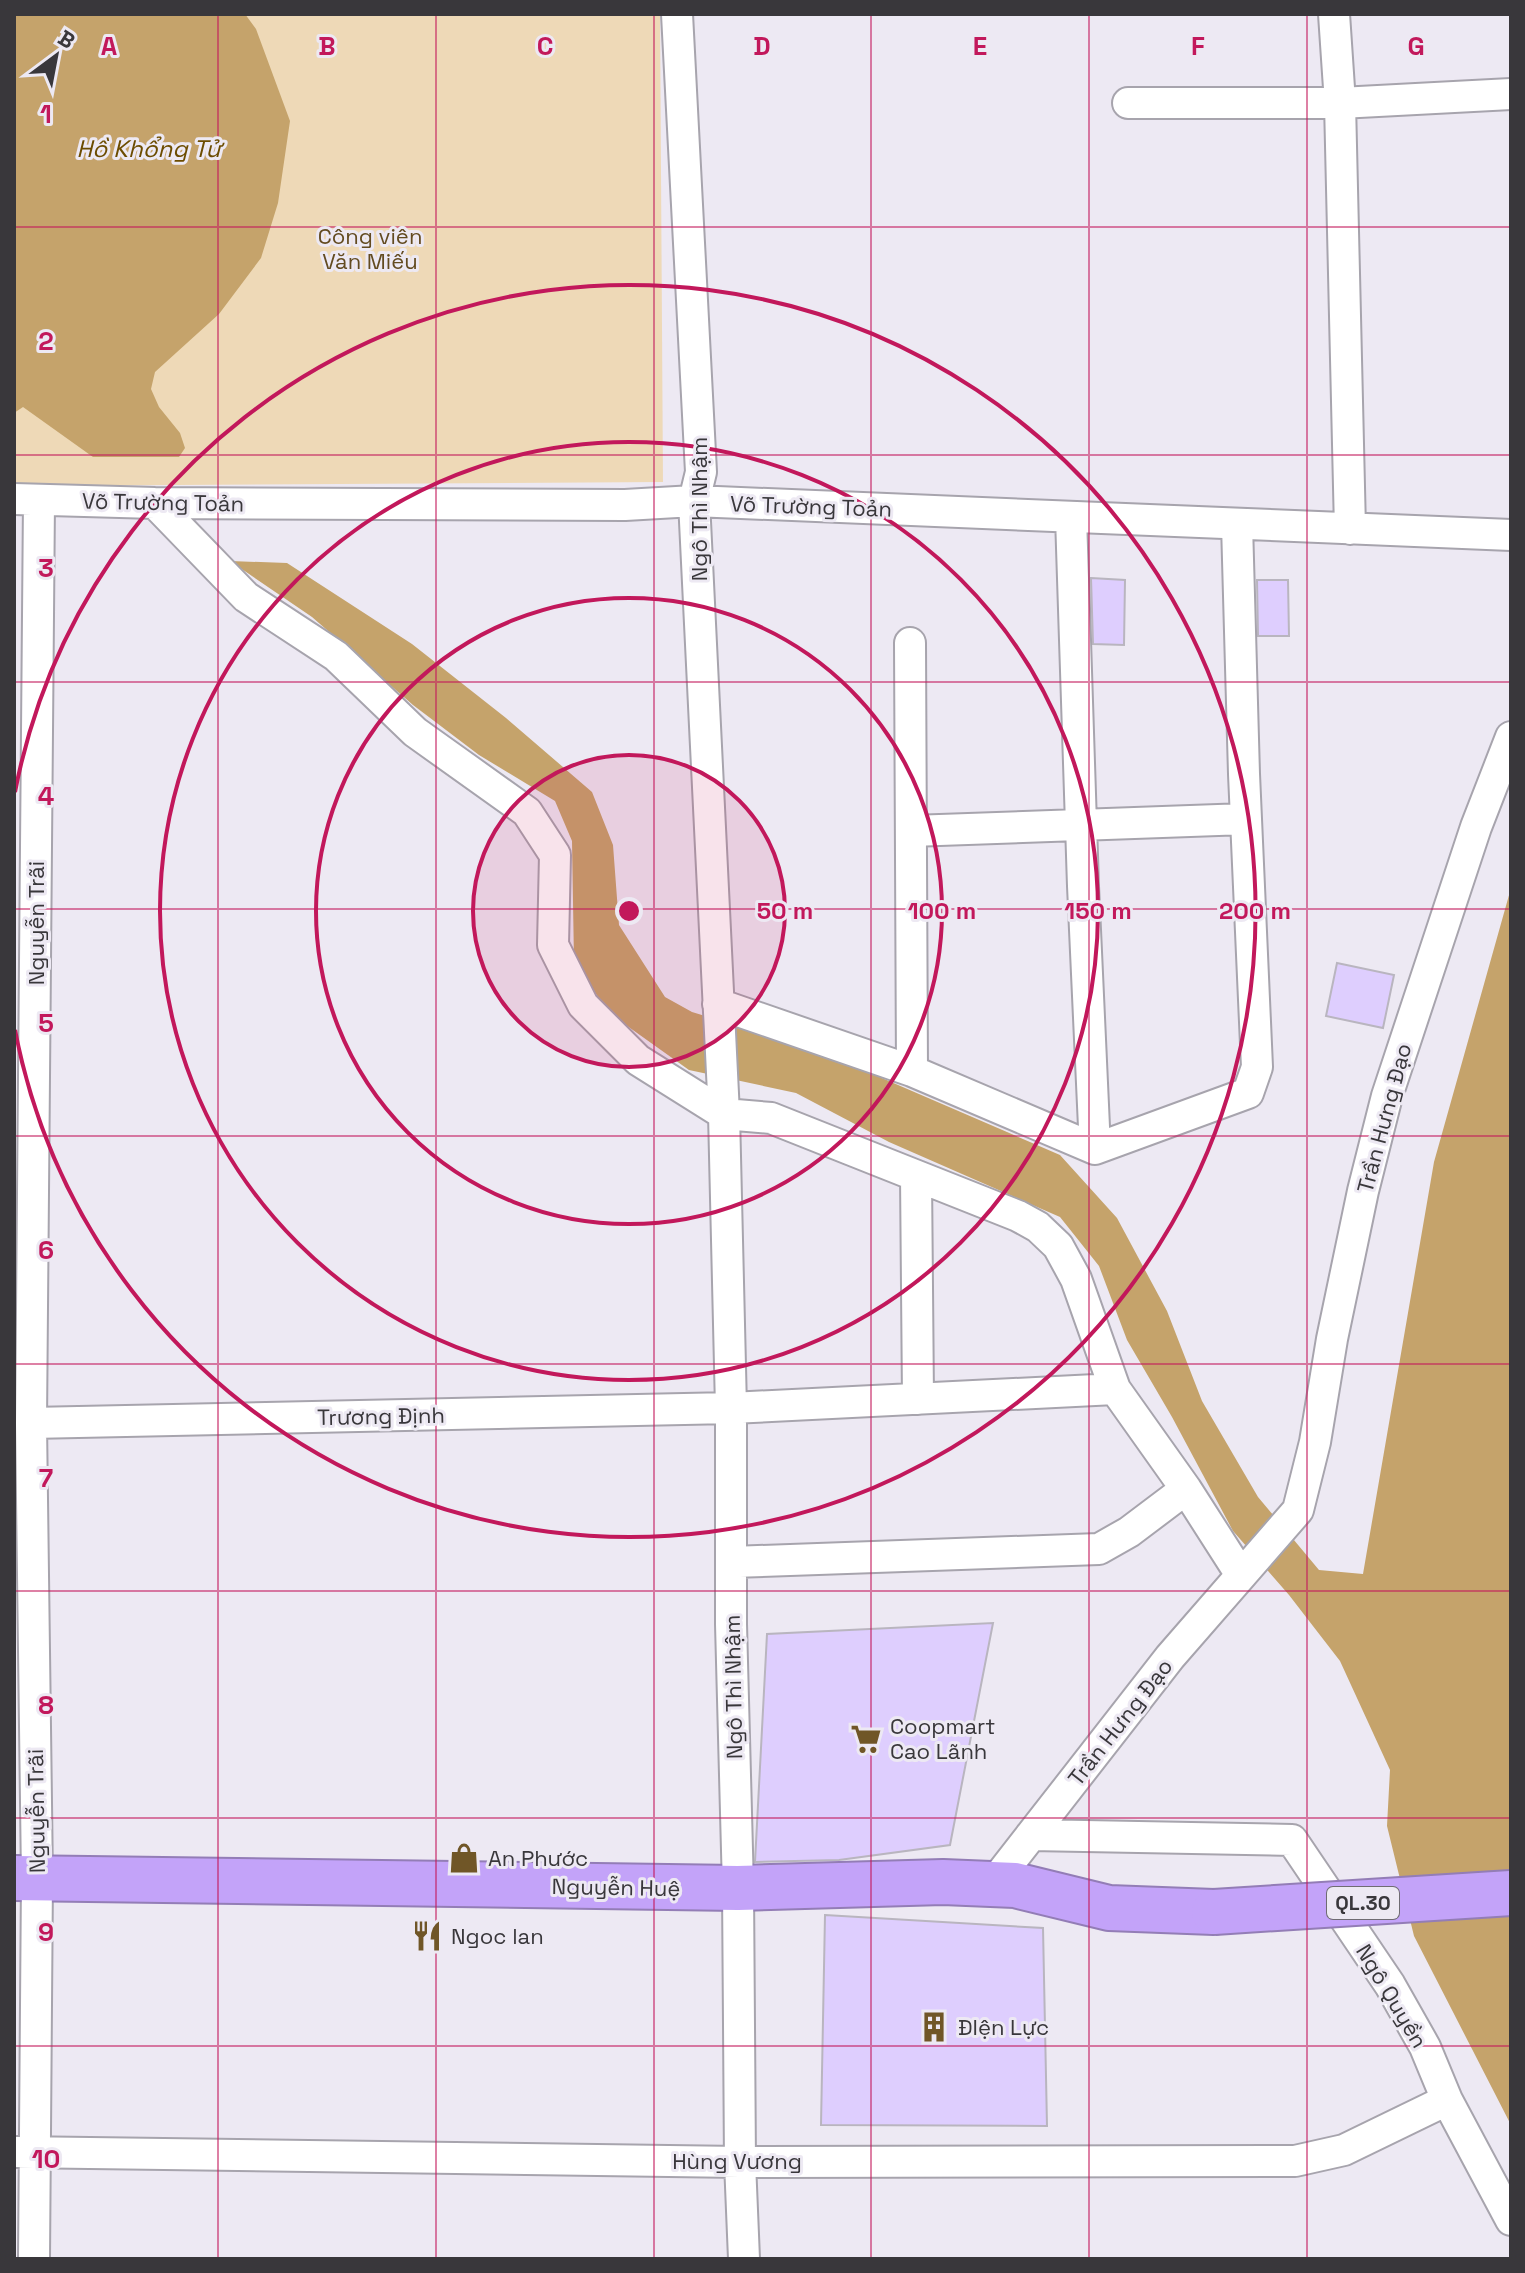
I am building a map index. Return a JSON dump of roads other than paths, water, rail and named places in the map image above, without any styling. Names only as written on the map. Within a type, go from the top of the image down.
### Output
[{"type":"highway","name":"Nguyễn Huệ","points":[[26,1878],[738,1888],[993,1884],[1015,1885],[1109,1908],[1214,1912],[1511,1893]]},
{"type":"street","name":"Ngô Thì Nhậm","points":[[677,14],[701,472],[694,501],[724,1114],[744,2259]]},
{"type":"street","points":[[1334,14],[1340,103],[1350,529]]},
{"type":"street","points":[[1128,103],[1340,103],[1511,94]]},
{"type":"street","name":"Võ Trường Toản","points":[[27,500],[625,505],[694,501],[1511,535]]},
{"type":"street","name":"Nguyễn Trãi","points":[[27,500],[31,1423],[23,1502],[26,1878],[24,2152],[34,2259]]},
{"type":"street","points":[[155,503],[246,597],[336,656],[415,732],[527,812],[555,855],[553,945],[583,1005],[638,1060],[724,1114],[771,1118],[1018,1216],[1038,1227],[1058,1246],[1076,1279],[1115,1389],[1186,1489],[1241,1575]]},
{"type":"street","points":[[1071,517],[1095,1149]]},
{"type":"street","points":[[718,1004],[912,1071],[1095,1149],[1248,1093],[1257,1067],[1237,524]]},
{"type":"street","points":[[910,643],[912,1071]]},
{"type":"street","name":"Trần Hưng Đạo","points":[[993,1884],[1170,1657],[1298,1510],[1315,1442],[1332,1339],[1360,1205],[1387,1096],[1476,827],[1511,737]]},
{"type":"street","points":[[911,831],[1246,819]]},
{"type":"street","points":[[916,1176],[918,1399]]},
{"type":"street","name":"Trương Định","points":[[31,1423],[731,1408],[1115,1389]]},
{"type":"street","points":[[732,1562],[1099,1549],[1129,1532],[1186,1489]]},
{"type":"street","name":"Ngô Quyền","points":[[1031,1835],[1292,1840],[1390,1985],[1425,2047],[1447,2100],[1511,2220]]},
{"type":"street","name":"Hùng Vương","points":[[24,2152],[740,2162],[1295,2161],[1344,2150],[1447,2100]]},
{"type":"water","name":"Hồ Khổng Tử","points":[[14,14],[245,14],[256,29],[290,121],[278,203],[261,258],[219,314],[155,372],[151,389],[159,407],[180,433],[185,448],[179,457],[93,457],[23,407],[14,413]]},
{"type":"water","points":[[230,561],[287,563],[412,644],[506,718],[592,792],[613,845],[619,925],[665,997],[692,1012],[817,1050],[1060,1155],[1117,1218],[1167,1311],[1202,1401],[1258,1497],[1319,1570],[1363,1574],[1434,1162],[1511,888],[1511,2125],[1414,1936],[1387,1826],[1390,1770],[1340,1661],[1289,1595],[1233,1531],[1127,1340],[1099,1266],[1060,1217],[889,1142],[796,1093],[689,1070],[609,1013],[574,962],[572,841],[555,801],[479,755],[413,705],[312,617]]},
{"type":"place","name":"Coopmart Cao Lãnh","points":[[866,1739]]},
{"type":"place","name":"An Phước","points":[[464,1858]]},
{"type":"place","name":"Ngoc lan","points":[[427,1936]]},
{"type":"place","name":"ĐIện Lực","points":[[934,2027]]},
{"type":"park label","name":"Công viên Văn Miếu","points":[[370,248]]}]
